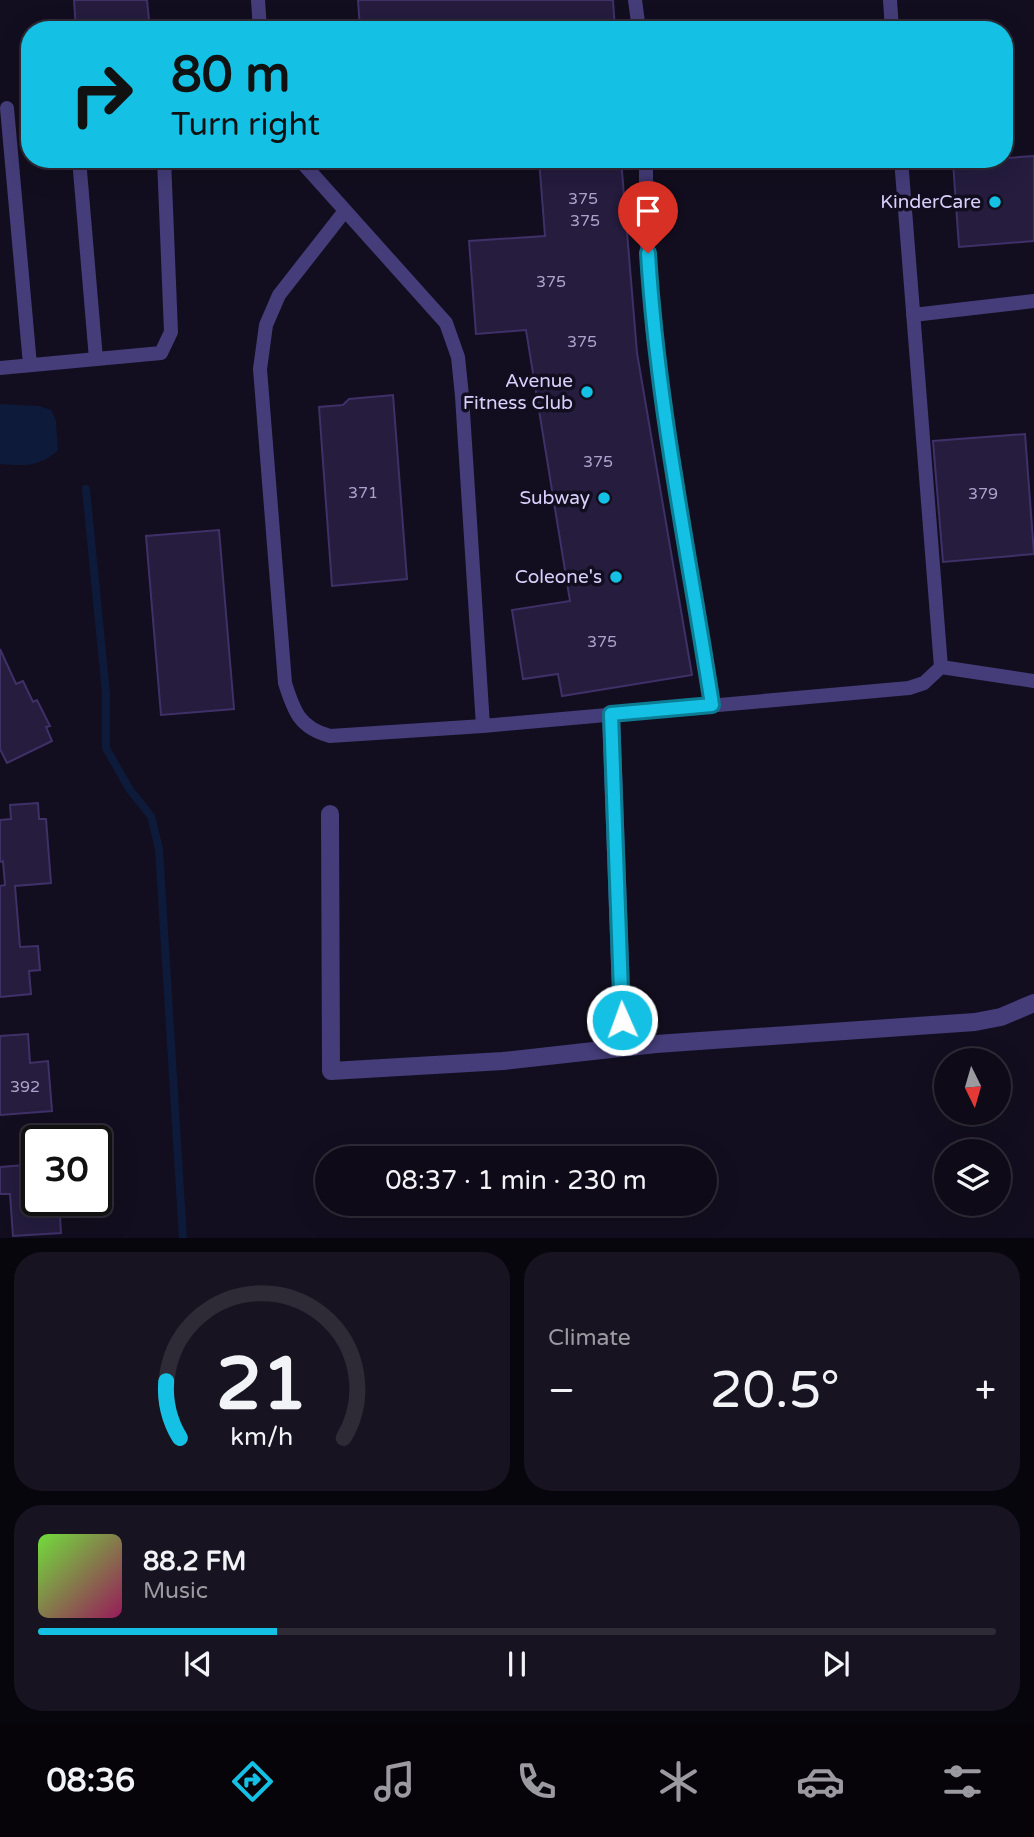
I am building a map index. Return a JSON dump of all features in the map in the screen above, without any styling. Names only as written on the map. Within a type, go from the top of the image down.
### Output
[{"type":"street","points":[[611,714],[623,1048]]},
{"type":"street","points":[[330,814],[331,1071],[503,1061],[623,1048],[975,1022],[1001,1017],[1034,1003]]},
{"type":"lane","points":[[258,0],[259,21]]},
{"type":"lane","points":[[635,0],[638,21]]},
{"type":"lane","points":[[890,0],[891,21]]},
{"type":"lane","points":[[7,108],[30,365]]},
{"type":"lane","points":[[80,168],[96,359]]},
{"type":"lane","points":[[0,368],[161,353],[171,332],[164,168]]},
{"type":"lane","points":[[307,168],[439,314],[454,342],[462,396],[483,726]]},
{"type":"lane","points":[[646,168],[646,232],[653,335],[712,705]]},
{"type":"lane","points":[[902,168],[941,667]]},
{"type":"lane","points":[[344,212],[279,295],[266,325],[260,369],[285,683],[298,717],[312,731],[330,736],[483,726],[909,688],[923,683],[941,667]]},
{"type":"lane","points":[[913,315],[1034,301]]},
{"type":"lane","points":[[941,667],[1034,681]]},
{"type":"water","points":[[0,404],[39,406],[51,410],[56,421],[58,450],[45,460],[31,464],[0,464]]},
{"type":"building","points":[[74,0],[147,0],[149,21],[75,21]]},
{"type":"building","points":[[358,0],[613,0],[614,21],[359,21]]},
{"type":"building","name":"KinderCare","points":[[1034,156],[1034,241],[959,247],[953,168],[1013,168],[1013,158]]},
{"type":"building","points":[[540,168],[622,168],[637,353],[692,675],[562,696],[558,674],[523,679],[512,610],[570,601],[526,330],[476,334],[469,241],[545,236]]},
{"type":"building","points":[[393,395],[407,579],[332,586],[319,407],[343,405],[349,399]]},
{"type":"building","points":[[1025,434],[1034,554],[943,562],[933,441]]},
{"type":"building","points":[[219,530],[234,709],[161,715],[146,536]]},
{"type":"building","points":[[0,649],[16,684],[23,681],[33,702],[37,700],[50,726],[46,727],[52,741],[7,763],[0,749]]},
{"type":"building","points":[[38,803],[39,819],[46,819],[51,883],[15,886],[20,947],[38,946],[40,970],[29,971],[31,994],[0,997],[0,886],[5,885],[3,861],[0,862],[0,820],[11,819],[10,805]]},
{"type":"building","points":[[28,1034],[30,1063],[48,1061],[52,1111],[0,1115],[0,1036]]},
{"type":"building","points":[[21,1165],[21,1216],[60,1216],[61,1233],[13,1236],[10,1194],[0,1194],[0,1167]]},
{"type":"waterway","points":[[86,489],[106,693],[106,748],[130,790],[151,816],[159,849],[183,1238]]},
{"type":"place","name":"KinderCare","points":[[995,202]]},
{"type":"place","name":"Avenue Fitness Club","points":[[587,392]]},
{"type":"place","name":"Subway","points":[[604,498]]},
{"type":"place","name":"Coleone's","points":[[616,577]]},
{"type":"route","points":[[622,1020],[611,714],[712,705],[664,415],[653,335],[648,253]]}]
